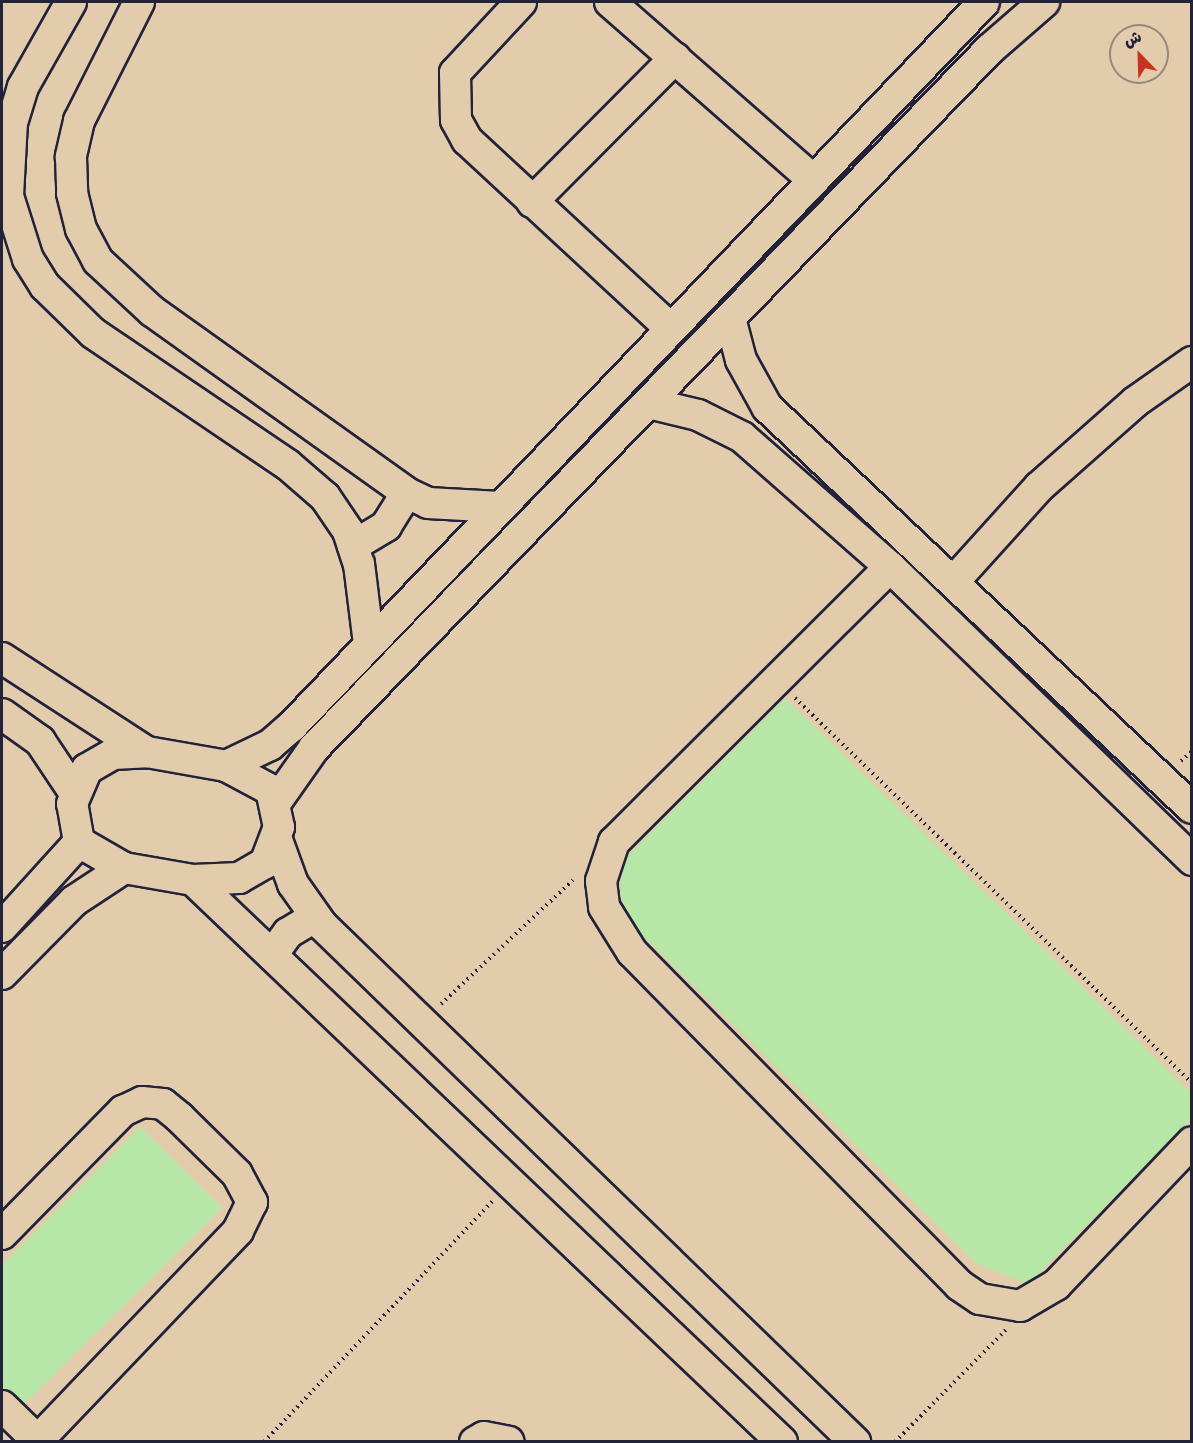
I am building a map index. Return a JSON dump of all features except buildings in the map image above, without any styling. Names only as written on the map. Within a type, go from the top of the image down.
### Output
[{"type":"street","points":[[71,2],[24,87],[12,122],[8,196],[28,259],[45,286],[93,333],[288,465],[325,497],[353,546],[369,644]]},
{"type":"street","points":[[139,2],[79,121],[71,157],[72,193],[81,229],[98,261],[152,311],[407,493],[428,503],[500,507]]},
{"type":"street","points":[[521,2],[455,73],[452,97],[467,140],[669,328]]},
{"type":"street","points":[[610,2],[812,179]]},
{"type":"street","points":[[226,765],[270,745],[291,727],[906,80],[962,12],[984,2]]},
{"type":"street","points":[[855,1442],[315,917],[292,884],[277,840],[276,802],[314,748],[934,107],[1044,2]]},
{"type":"street","points":[[532,202],[675,58]]},
{"type":"street","points":[[906,80],[934,107]]},
{"type":"street","points":[[730,318],[741,360],[760,398],[955,580],[1191,808]]},
{"type":"street","points":[[955,580],[1039,487],[1135,402],[1191,362]]},
{"type":"street","points":[[729,429],[760,398]]},
{"type":"street","points":[[648,403],[729,429],[890,567],[1191,860]]},
{"type":"street","points":[[353,546],[386,526],[407,493]]},
{"type":"street","points":[[890,567],[776,678],[614,842],[601,881],[604,907],[632,952],[959,1285],[999,1307],[1039,1298],[1191,1142]]},
{"type":"street","points":[[1008,681],[1034,656]]},
{"type":"street","points":[[2,658],[147,752]]},
{"type":"street","points":[[40,741],[60,724],[63,698]]},
{"type":"street","points":[[2,714],[40,741],[74,792]]},
{"type":"street","points":[[291,727],[300,745],[314,748]]},
{"type":"street","points":[[276,802],[257,778],[226,765],[147,752],[97,760],[74,792],[72,817],[80,842],[124,868],[193,880],[239,878],[254,871],[277,840]]},
{"type":"street","points":[[2,927],[80,842]]},
{"type":"street","points":[[2,974],[60,914],[124,868]]},
{"type":"street","points":[[193,880],[512,1181],[782,1442]]},
{"type":"street","points":[[34,893],[60,914]]},
{"type":"street","points":[[272,955],[288,933],[315,917]]},
{"type":"street","points":[[2,1234],[123,1111],[142,1102],[163,1104],[179,1117],[237,1174],[252,1202],[238,1231],[38,1441],[2,1406]]},
{"type":"street","points":[[475,1442],[484,1437],[509,1442]]},
{"type":"path","points":[[776,678],[1191,1083]]},
{"type":"path","points":[[423,1022],[579,874]]},
{"type":"path","points":[[264,1442],[512,1181]]},
{"type":"path","points":[[895,1442],[1039,1298]]},
{"type":"green space","points":[[785,698],[1191,1093],[1191,1120],[1028,1284],[976,1263],[631,924],[620,895],[624,860]]},
{"type":"green space","points":[[140,1127],[222,1208],[20,1408],[2,1390],[2,1265]]}]
